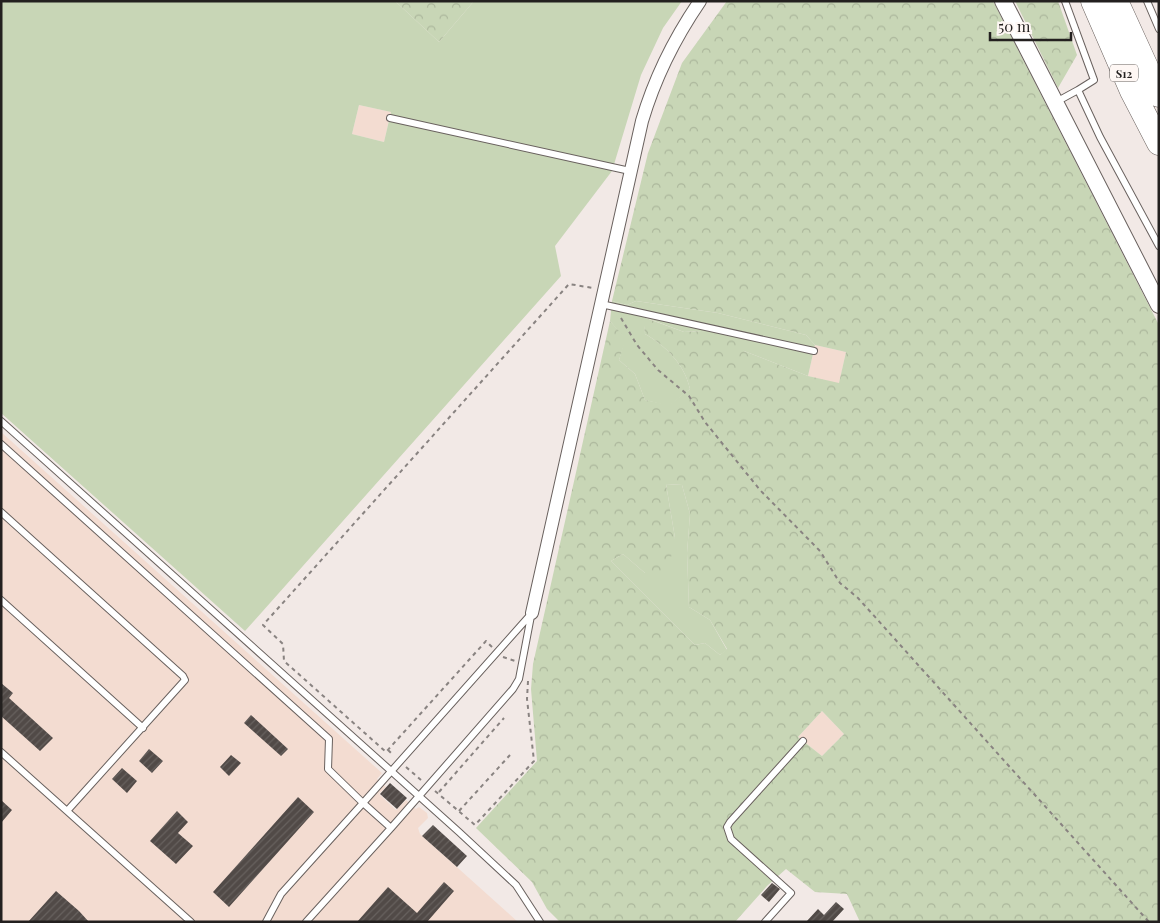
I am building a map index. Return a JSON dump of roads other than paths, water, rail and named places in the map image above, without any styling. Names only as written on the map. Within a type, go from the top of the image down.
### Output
[{"type":"highway","name":"S12","points":[[1093,1],[1132,91],[1159,143]]},
{"type":"highway","name":"S12","points":[[1116,1],[1159,95]]},
{"type":"street","points":[[532,613],[630,171],[652,88],[667,54],[700,1]]},
{"type":"street","points":[[1003,1],[1159,304]]},
{"type":"lane","points":[[1055,103],[1094,80],[1064,1]]},
{"type":"lane","points":[[1147,1],[1159,29]]},
{"type":"lane","points":[[1078,90],[1100,137],[1159,246]]},
{"type":"lane","points":[[390,118],[630,171]]},
{"type":"lane","points":[[600,307],[618,308],[814,351]]},
{"type":"lane","points":[[1,421],[392,770],[516,885],[540,922]]},
{"type":"lane","points":[[1,444],[329,739],[328,769],[391,828]]},
{"type":"lane","points":[[1,512],[183,676],[185,680],[67,811]]},
{"type":"lane","points":[[1,600],[143,728]]},
{"type":"lane","points":[[266,922],[281,894],[532,613]]},
{"type":"lane","points":[[306,922],[514,689],[519,679],[532,613]]},
{"type":"lane","points":[[765,922],[791,893],[731,839],[727,828],[730,822],[803,741]]},
{"type":"lane","points":[[1,752],[191,922]]}]
